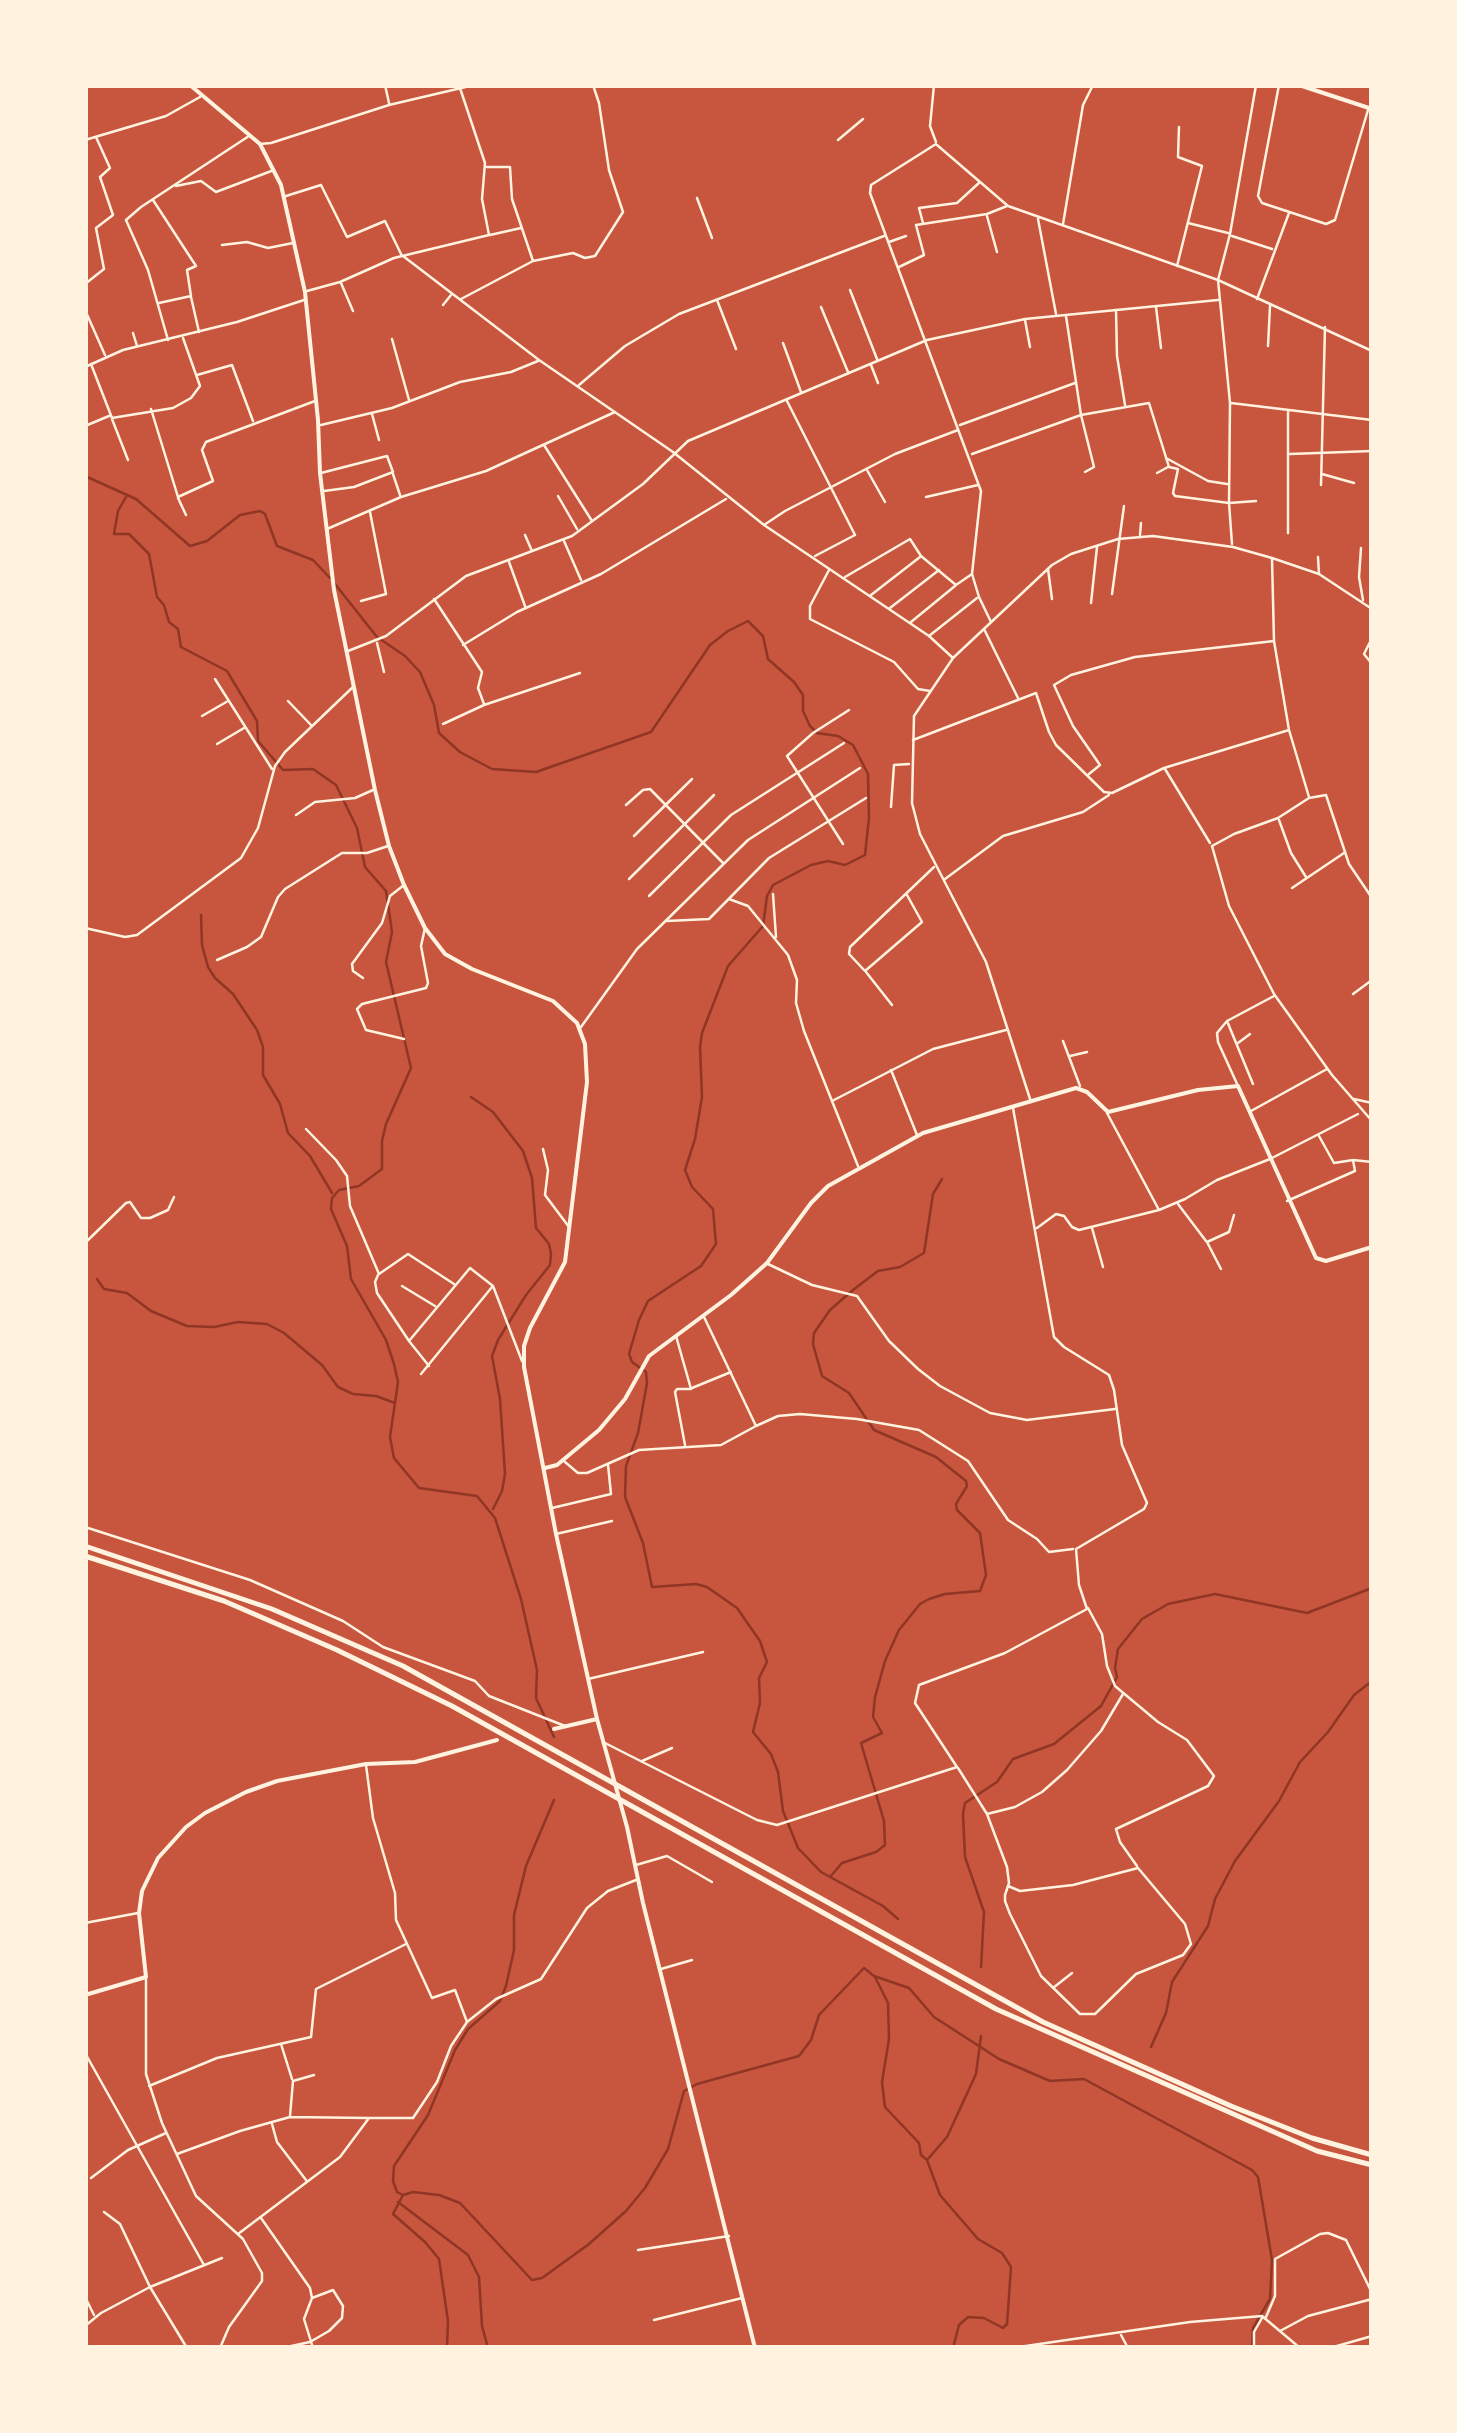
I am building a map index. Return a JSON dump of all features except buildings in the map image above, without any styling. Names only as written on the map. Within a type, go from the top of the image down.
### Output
[{"type":"highway","points":[[85,1546],[211,1586],[336,1636],[438,1684],[1043,2022],[1231,2106],[1312,2138],[1372,2155]]},
{"type":"highway","points":[[85,1556],[182,1586],[278,1623],[434,1697],[1040,2030],[1317,2151],[1372,2165]]},
{"type":"main road","points":[[190,85],[260,144],[275,169],[284,196],[306,299],[334,590],[375,790],[404,885],[425,928],[450,958],[542,994],[571,1015],[580,1028],[588,1069],[570,1228],[563,1269],[524,1346],[524,1367],[597,1719],[755,2348]]},
{"type":"main road","points":[[1298,85],[1370,109]]},
{"type":"main road","points":[[545,1468],[564,1461],[608,1421],[656,1349],[766,1263],[819,1194],[917,1136],[958,1120],[1081,1088],[1106,1111],[1214,1087],[1238,1086],[1305,1240],[1320,1260],[1372,1247]]},
{"type":"main road","points":[[554,1729],[597,1719]]},
{"type":"main road","points":[[85,1995],[146,1977],[139,1913],[142,1891],[158,1858],[205,1812],[263,1784],[366,1764],[415,1762],[497,1740]]},
{"type":"street","points":[[385,85],[389,105]]},
{"type":"street","points":[[260,144],[389,105],[474,85]]},
{"type":"street","points":[[460,300],[533,261],[573,252],[585,258],[595,256],[623,212],[593,85]]},
{"type":"street","points":[[934,85],[930,126],[936,144],[1008,206],[1218,280],[1372,351]]},
{"type":"street","points":[[1062,226],[1083,104],[1093,85]]},
{"type":"street","points":[[1233,547],[1228,502],[1230,403],[1218,280],[1256,85]]},
{"type":"street","points":[[1279,85],[1258,196],[1262,203],[1326,224],[1335,220],[1370,109]]},
{"type":"street","points":[[460,88],[485,167],[482,199],[488,235]]},
{"type":"street","points":[[85,140],[166,116],[202,95]]},
{"type":"street","points":[[838,140],[863,119]]},
{"type":"street","points":[[1177,267],[1202,166],[1178,157],[1180,127]]},
{"type":"street","points":[[126,220],[249,136]]},
{"type":"street","points":[[96,137],[110,168],[100,176],[112,215]]},
{"type":"street","points":[[936,144],[871,186],[870,193],[982,491],[972,574],[992,622]]},
{"type":"street","points":[[485,167],[510,167],[511,193],[533,261]]},
{"type":"street","points":[[175,186],[201,181],[216,192],[275,169]]},
{"type":"street","points":[[924,224],[919,208],[957,203],[980,182]]},
{"type":"street","points":[[284,196],[322,186],[347,237],[385,221],[402,256],[539,360],[673,452],[764,526],[930,636],[952,658]]},
{"type":"street","points":[[697,198],[712,238]]},
{"type":"street","points":[[152,199],[196,266],[187,270],[199,332]]},
{"type":"street","points":[[898,267],[924,255],[916,226],[987,214],[1008,206]]},
{"type":"street","points":[[1257,299],[1289,212]]},
{"type":"street","points":[[987,214],[997,252]]},
{"type":"street","points":[[112,215],[126,220],[148,270],[168,340]]},
{"type":"street","points":[[85,284],[104,269],[96,228],[112,215]]},
{"type":"street","points":[[1038,217],[1056,315]]},
{"type":"street","points":[[1188,222],[1274,250]]},
{"type":"street","points":[[305,292],[402,256],[522,228]]},
{"type":"street","points":[[578,386],[624,346],[680,314],[885,236]]},
{"type":"street","points":[[888,242],[906,236]]},
{"type":"street","points":[[222,245],[247,242],[268,248],[294,243]]},
{"type":"street","points":[[340,282],[354,310]]},
{"type":"street","points":[[850,290],[878,361]]},
{"type":"street","points":[[443,305],[452,294]]},
{"type":"street","points":[[157,303],[191,296]]},
{"type":"street","points":[[85,367],[106,356],[306,299]]},
{"type":"street","points":[[716,300],[736,348]]},
{"type":"street","points":[[346,652],[386,636],[466,576],[579,532],[643,484],[688,442],[927,340],[1025,319],[1218,300]]},
{"type":"street","points":[[1268,346],[1270,305]]},
{"type":"street","points":[[1156,306],[1161,348]]},
{"type":"street","points":[[821,308],[849,373]]},
{"type":"street","points":[[85,310],[106,356]]},
{"type":"street","points":[[1116,310],[1117,356],[1125,406]]},
{"type":"street","points":[[1066,314],[1080,414],[1094,466],[1084,472]]},
{"type":"street","points":[[1025,319],[1030,347]]},
{"type":"street","points":[[1321,485],[1325,327]]},
{"type":"street","points":[[133,333],[137,347]]},
{"type":"street","points":[[85,426],[111,417],[173,408],[200,390],[182,336]]},
{"type":"street","points":[[392,339],[410,402]]},
{"type":"street","points":[[783,343],[802,393]]},
{"type":"street","points":[[319,426],[410,402],[472,378],[527,367],[539,360]]},
{"type":"street","points":[[91,363],[128,460]]},
{"type":"street","points":[[870,364],[878,382]]},
{"type":"street","points":[[197,375],[232,365],[254,422]]},
{"type":"street","points":[[764,526],[784,511],[866,468],[959,427],[1076,383]]},
{"type":"street","points":[[178,497],[213,480],[203,444],[316,400]]},
{"type":"street","points":[[786,400],[855,535],[813,557]]},
{"type":"street","points":[[970,454],[1080,414],[1149,402],[1169,466]]},
{"type":"street","points":[[1230,403],[1372,420]]},
{"type":"street","points":[[152,409],[186,515]]},
{"type":"street","points":[[1288,410],[1288,533]]},
{"type":"street","points":[[326,529],[401,498],[486,471],[615,412]]},
{"type":"street","points":[[372,413],[379,440]]},
{"type":"street","points":[[544,444],[593,522]]},
{"type":"street","points":[[1288,454],[1372,451]]},
{"type":"street","points":[[320,474],[387,456],[401,498]]},
{"type":"street","points":[[1166,458],[1208,481],[1229,484]]},
{"type":"street","points":[[1157,473],[1169,466],[1178,469],[1175,496],[1256,501]]},
{"type":"street","points":[[866,468],[885,502]]},
{"type":"street","points":[[322,491],[354,487],[393,472]]},
{"type":"street","points":[[1321,474],[1354,483]]},
{"type":"street","points":[[926,497],[980,484]]},
{"type":"street","points":[[558,496],[579,532]]},
{"type":"street","points":[[463,645],[526,607],[601,574],[727,498]]},
{"type":"street","points":[[1112,594],[1124,506]]},
{"type":"street","points":[[361,601],[386,594],[370,510]]},
{"type":"street","points":[[1140,537],[1141,523]]},
{"type":"street","points":[[524,536],[532,552]]},
{"type":"street","points":[[1031,1102],[986,962],[915,818],[910,764],[914,716],[952,658],[1048,568],[1071,554],[1118,539],[1140,537],[1233,547],[1319,574],[1372,609]]},
{"type":"street","points":[[564,540],[581,581]]},
{"type":"street","points":[[844,578],[910,540],[921,556],[956,585]]},
{"type":"street","points":[[1091,603],[1097,545]]},
{"type":"street","points":[[1360,548],[1363,602]]},
{"type":"street","points":[[869,597],[921,556]]},
{"type":"street","points":[[1318,557],[1319,574]]},
{"type":"street","points":[[1272,558],[1274,641],[1289,730],[1309,798]]},
{"type":"street","points":[[508,560],[526,607]]},
{"type":"street","points":[[1048,568],[1052,599]]},
{"type":"street","points":[[830,569],[810,606],[810,619],[894,662],[918,689],[932,691]]},
{"type":"street","points":[[888,609],[940,570]]},
{"type":"street","points":[[908,624],[972,574]]},
{"type":"street","points":[[930,636],[979,598]]},
{"type":"street","points":[[434,599],[482,672],[478,688],[484,705]]},
{"type":"street","points":[[984,630],[1019,700]]},
{"type":"street","points":[[1372,638],[1364,654],[1372,664]]},
{"type":"street","points":[[377,641],[384,672]]},
{"type":"street","points":[[1087,775],[1100,765],[1073,726],[1054,685],[1071,674],[1134,657],[1274,641]]},
{"type":"street","points":[[443,724],[484,705],[580,673]]},
{"type":"street","points":[[215,679],[274,768]]},
{"type":"street","points":[[85,928],[126,937],[138,935],[241,858],[258,828],[278,761],[353,687]]},
{"type":"street","points":[[912,741],[1037,693],[1056,744],[1104,792],[1112,793]]},
{"type":"street","points":[[202,716],[229,700]]},
{"type":"street","points":[[288,701],[312,726]]},
{"type":"street","points":[[843,844],[789,760],[789,752],[849,710]]},
{"type":"street","points":[[217,744],[246,728]]},
{"type":"street","points":[[944,880],[1003,836],[1083,812],[1164,768],[1289,730]]},
{"type":"street","points":[[649,896],[731,816],[844,743]]},
{"type":"street","points":[[891,807],[894,765],[910,764]]},
{"type":"street","points":[[580,1028],[626,962],[758,832],[860,768]]},
{"type":"street","points":[[1164,768],[1212,846],[1229,906],[1275,996],[1327,1069],[1372,1120]]},
{"type":"street","points":[[634,836],[692,779]]},
{"type":"street","points":[[626,805],[646,788],[724,864]]},
{"type":"street","points":[[296,816],[316,802],[344,800],[375,790]]},
{"type":"street","points":[[1212,846],[1322,795],[1328,798],[1356,876],[1372,898]]},
{"type":"street","points":[[628,879],[714,796]]},
{"type":"street","points":[[666,921],[709,919],[769,858],[866,798]]},
{"type":"street","points":[[1278,818],[1291,853],[1306,878]]},
{"type":"street","points":[[217,960],[261,937],[285,889],[336,856],[389,846]]},
{"type":"street","points":[[1292,888],[1346,852]]},
{"type":"street","points":[[892,1005],[849,954],[850,946],[936,865]]},
{"type":"street","points":[[364,978],[353,971],[352,964],[382,922],[386,901],[404,885]]},
{"type":"street","points":[[773,894],[776,938]]},
{"type":"street","points":[[865,971],[922,922],[908,895]]},
{"type":"street","points":[[729,899],[748,906],[776,938],[793,966],[798,980],[796,1003],[804,1032],[859,1167]]},
{"type":"street","points":[[404,1039],[366,1030],[357,1010],[362,1004],[428,986],[422,954],[425,928]]},
{"type":"street","points":[[1353,994],[1372,980]]},
{"type":"street","points":[[1238,1086],[1217,1033],[1228,1021],[1275,996]]},
{"type":"street","points":[[1228,1021],[1253,1084]]},
{"type":"street","points":[[832,1101],[890,1068],[948,1044],[1008,1030]]},
{"type":"street","points":[[1237,1044],[1250,1034]]},
{"type":"street","points":[[1063,1041],[1081,1088]]},
{"type":"street","points":[[1069,1056],[1087,1052]]},
{"type":"street","points":[[890,1068],[917,1136]]},
{"type":"street","points":[[1250,1112],[1327,1069]]},
{"type":"street","points":[[1353,1099],[1372,1103]]},
{"type":"street","points":[[564,1461],[583,1474],[634,1451],[721,1446],[778,1416],[800,1414],[919,1430],[968,1461],[1008,1520],[1049,1552],[1076,1548],[1147,1507],[1122,1445],[1109,1375],[1054,1337],[1013,1107]]},
{"type":"street","points":[[1106,1111],[1159,1210]]},
{"type":"street","points":[[1036,1229],[1060,1213],[1075,1229],[1159,1210],[1217,1180],[1270,1160],[1358,1114]]},
{"type":"street","points":[[306,1128],[343,1168],[357,1225],[379,1274]]},
{"type":"street","points":[[1318,1135],[1334,1163],[1372,1162]]},
{"type":"street","points":[[542,1148],[548,1170],[545,1195],[570,1228]]},
{"type":"street","points":[[1287,1200],[1355,1171],[1352,1160]]},
{"type":"street","points":[[85,1243],[126,1203],[130,1202],[141,1218],[150,1218],[164,1213],[174,1197]]},
{"type":"street","points":[[1178,1202],[1221,1269]]},
{"type":"street","points":[[1207,1242],[1229,1232],[1234,1216]]},
{"type":"street","points":[[1092,1227],[1103,1267]]},
{"type":"street","points":[[428,1366],[377,1292],[375,1282],[379,1274],[408,1254],[454,1284]]},
{"type":"street","points":[[766,1263],[812,1285],[857,1296],[889,1341],[918,1369],[940,1386],[990,1413],[1027,1420],[1116,1409]]},
{"type":"street","points":[[408,1341],[454,1284],[474,1268],[493,1286],[524,1367]]},
{"type":"street","points":[[402,1286],[436,1307]]},
{"type":"street","points":[[421,1374],[493,1286]]},
{"type":"street","points":[[704,1315],[756,1426]]},
{"type":"street","points":[[676,1334],[691,1389]]},
{"type":"street","points":[[686,1448],[675,1392],[732,1372]]},
{"type":"street","points":[[552,1508],[612,1494],[608,1464]]},
{"type":"street","points":[[556,1534],[612,1521]]},
{"type":"street","points":[[85,1528],[250,1580],[344,1621],[384,1647],[475,1681],[490,1696],[566,1726]]},
{"type":"street","points":[[1076,1548],[1079,1584],[1102,1634],[1107,1666],[1116,1686],[1187,1740],[1214,1776],[1208,1786],[1116,1830],[1138,1868],[1185,1924],[1191,1938],[1190,1948],[1183,1955],[1136,1974],[1095,2014],[1080,2014],[1052,1990],[1031,1959],[1007,1908],[1007,1866],[987,1814],[914,1703],[914,1693],[919,1685],[1005,1653],[1088,1607]]},
{"type":"street","points":[[588,1679],[703,1652]]},
{"type":"street","points":[[987,1814],[1015,1807],[1054,1782],[1101,1731],[1124,1694]]},
{"type":"street","points":[[603,1742],[756,1820],[777,1825],[957,1767]]},
{"type":"street","points":[[642,1762],[672,1748]]},
{"type":"street","points":[[366,1764],[373,1818],[396,1893],[396,1920],[432,1998],[455,1990],[467,2022]]},
{"type":"street","points":[[634,1866],[667,1856],[712,1882]]},
{"type":"street","points":[[1008,1886],[1020,1890],[1073,1884],[1138,1868]]},
{"type":"street","points":[[176,2155],[290,2117],[410,2119],[416,2115],[467,2022],[496,1998],[540,1979],[588,1908],[608,1891],[637,1880]]},
{"type":"street","points":[[85,1923],[139,1913]]},
{"type":"street","points":[[149,2086],[216,2058],[311,2037],[314,1993],[319,1986],[406,1944]]},
{"type":"street","points":[[660,1970],[692,1960]]},
{"type":"street","points":[[1052,1990],[1072,1973]]},
{"type":"street","points":[[146,1977],[144,2063],[166,2132],[200,2201],[238,2234],[260,2268],[262,2282],[229,2328],[220,2348]]},
{"type":"street","points":[[280,2044],[292,2081],[290,2117]]},
{"type":"street","points":[[85,2053],[204,2265]]},
{"type":"street","points":[[292,2081],[314,2076]]},
{"type":"street","points":[[238,2234],[340,2157],[368,2118]]},
{"type":"street","points":[[272,2122],[277,2142],[308,2182]]},
{"type":"street","points":[[90,2178],[136,2146],[166,2132]]},
{"type":"street","points":[[104,2212],[120,2224],[150,2288],[187,2348]]},
{"type":"street","points":[[260,2217],[303,2275],[312,2298],[304,2318],[313,2348]]},
{"type":"street","points":[[1254,2348],[1254,2332],[1275,2296],[1276,2259],[1320,2234],[1346,2240],[1372,2293]]},
{"type":"street","points":[[638,2250],[729,2236]]},
{"type":"street","points":[[85,2326],[150,2288],[222,2258]]},
{"type":"street","points":[[282,2348],[310,2342],[329,2331],[344,2312],[333,2290],[312,2298]]},
{"type":"street","points":[[85,2297],[95,2317]]},
{"type":"street","points":[[654,2320],[744,2298]]},
{"type":"street","points":[[1280,2332],[1308,2316],[1372,2299]]},
{"type":"street","points":[[1012,2348],[1190,2322],[1264,2317],[1300,2348]]},
{"type":"street","points":[[1120,2334],[1128,2348]]},
{"type":"street","points":[[1330,2348],[1372,2336]]},
{"type":"waterway","points":[[85,476],[136,499],[190,546],[207,541],[240,515],[260,511],[265,514],[277,546],[313,560],[330,578]]},
{"type":"waterway","points":[[126,497],[118,511],[114,534],[129,534],[149,554],[157,597],[169,622],[178,629],[181,647],[227,671],[257,721],[258,741],[283,770],[313,769],[336,785],[357,828],[365,867],[386,891],[392,932],[386,962],[411,1068],[386,1124],[382,1169],[359,1186],[339,1190],[332,1198],[331,1209],[347,1246],[351,1279],[386,1340],[394,1364],[398,1382],[390,1437],[394,1458],[419,1488],[477,1496],[495,1518],[521,1599],[537,1670],[536,1698],[554,1737]]},
{"type":"waterway","points":[[335,584],[377,637],[420,672],[434,705],[439,733],[460,752],[492,769],[536,772],[651,732],[710,645],[748,621],[763,636],[768,659],[803,695],[803,711],[810,726],[817,733],[838,736],[853,745],[868,774],[865,855],[845,865],[828,861],[811,865],[773,885],[767,896],[763,926],[728,966],[702,1033],[702,1097],[685,1170],[692,1187],[713,1209],[716,1244],[701,1266],[648,1301],[639,1320],[629,1354],[632,1362],[646,1372],[647,1383],[638,1433],[626,1466],[625,1497],[643,1543],[652,1587],[707,1587],[737,1608],[760,1641],[767,1662],[759,1678],[760,1703],[753,1732],[771,1754],[778,1772],[783,1811],[798,1848],[821,1872],[883,1906],[898,1919]]},
{"type":"waterway","points":[[201,915],[202,945],[208,967],[233,994],[257,1030],[263,1047],[263,1075],[280,1104],[288,1133],[310,1156],[332,1193]]},
{"type":"waterway","points":[[471,1097],[493,1112],[523,1151],[532,1178],[536,1228],[549,1244],[551,1254],[550,1265],[526,1295],[492,1356],[500,1399],[505,1474],[493,1509]]},
{"type":"waterway","points":[[830,1877],[842,1863],[885,1845],[884,1821],[861,1743],[882,1733],[873,1717],[875,1697],[899,1630],[920,1604],[945,1594],[980,1591],[986,1575],[980,1533],[957,1510],[966,1481],[936,1457],[874,1430],[849,1393],[822,1376],[813,1344],[814,1333],[830,1310],[853,1290],[878,1271],[900,1267],[924,1253],[933,1194],[942,1179]]},
{"type":"waterway","points":[[97,1279],[104,1289],[127,1293],[151,1311],[187,1326],[267,1324],[322,1365],[338,1387],[395,1403]]},
{"type":"waterway","points":[[981,1967],[984,1912],[965,1857],[965,1803],[997,1782],[1013,1759],[1054,1744],[1101,1706],[1117,1677],[1118,1649],[1142,1619],[1168,1604],[1215,1594],[1307,1613],[1372,1588]]},
{"type":"waterway","points":[[1151,2047],[1166,2013],[1172,1982],[1208,1926],[1215,1899],[1235,1861],[1279,1801],[1300,1762],[1354,1695],[1372,1681]]},
{"type":"waterway","points":[[403,2195],[397,2192],[393,2181],[394,2166],[428,2115],[468,2029],[500,2001],[506,1986],[514,1950],[514,1915],[526,1866],[554,1800]]},
{"type":"waterway","points":[[447,2348],[448,2321],[439,2259],[393,2214],[403,2195],[439,2195],[460,2203],[532,2280],[542,2278],[589,2244],[645,2188],[668,2149],[684,2091],[799,2056],[811,2040],[819,2015],[864,1968],[874,1976],[909,1988],[934,2017],[999,2059],[1050,2081],[1084,2079],[1252,2170],[1258,2177],[1272,2260],[1270,2299],[1253,2328],[1252,2348]]},
{"type":"waterway","points":[[875,1977],[888,2003],[889,2039],[882,2082],[885,2107],[919,2143],[940,2195],[978,2239],[1002,2253],[1011,2267],[1007,2324],[1003,2328],[984,2318],[968,2317],[959,2325],[953,2348]]},
{"type":"waterway","points":[[927,2160],[947,2137],[976,2074],[981,2036]]},
{"type":"waterway","points":[[398,2202],[468,2255],[479,2277],[482,2326],[488,2348]]}]
